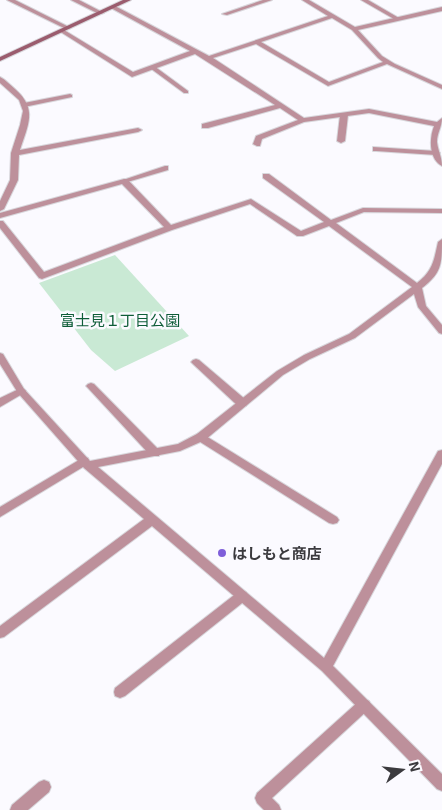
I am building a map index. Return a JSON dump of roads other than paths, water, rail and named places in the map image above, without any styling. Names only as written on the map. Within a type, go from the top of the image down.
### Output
[{"type":"main road","points":[[0,59],[128,0]]},
{"type":"street","points":[[10,0],[65,29],[132,75],[196,51]]},
{"type":"street","points":[[74,0],[101,13]]},
{"type":"street","points":[[225,14],[268,0]]},
{"type":"street","points":[[304,0],[354,29],[370,47],[388,62],[442,87]]},
{"type":"street","points":[[364,0],[396,18]]},
{"type":"street","points":[[113,7],[208,58],[303,120]]},
{"type":"street","points":[[354,29],[442,9]]},
{"type":"street","points":[[208,58],[332,16]]},
{"type":"street","points":[[255,41],[328,84],[388,62]]},
{"type":"street","points":[[152,67],[186,92]]},
{"type":"street","points":[[0,80],[22,99],[26,111],[24,125],[15,153],[14,180],[0,209]]},
{"type":"street","points":[[24,105],[70,96]]},
{"type":"street","points":[[205,126],[282,105]]},
{"type":"street","points":[[257,144],[259,138],[303,120],[369,111],[440,123],[432,138],[436,153],[442,164]]},
{"type":"street","points":[[341,141],[344,115]]},
{"type":"street","points":[[15,153],[138,130]]},
{"type":"street","points":[[376,149],[436,153]]},
{"type":"street","points":[[0,216],[166,168]]},
{"type":"street","points":[[266,176],[417,286],[422,307],[442,331]]},
{"type":"street","points":[[124,181],[169,228]]},
{"type":"street","points":[[0,223],[42,276],[169,228],[251,201],[300,234],[363,210],[442,211]]},
{"type":"street","points":[[0,513],[86,463],[155,453],[180,447],[201,437],[280,373],[306,357],[352,336],[427,280],[436,268],[442,242]]},
{"type":"street","points":[[0,356],[21,391],[86,463],[326,667],[442,784]]},
{"type":"street","points":[[196,362],[242,403]]},
{"type":"street","points":[[91,386],[155,453]]},
{"type":"street","points":[[0,403],[21,391]]},
{"type":"street","points":[[201,437],[333,520]]},
{"type":"street","points":[[326,667],[442,454]]},
{"type":"street","points":[[0,632],[152,520]]},
{"type":"street","points":[[120,692],[242,596]]},
{"type":"street","points":[[274,810],[262,798],[364,705]]},
{"type":"street","points":[[17,810],[44,786]]},
{"type":"place","name":"はしもと商店","points":[[222,553]]},
{"type":"park label","name":"富士見１丁目公園","points":[[120,320]]}]
